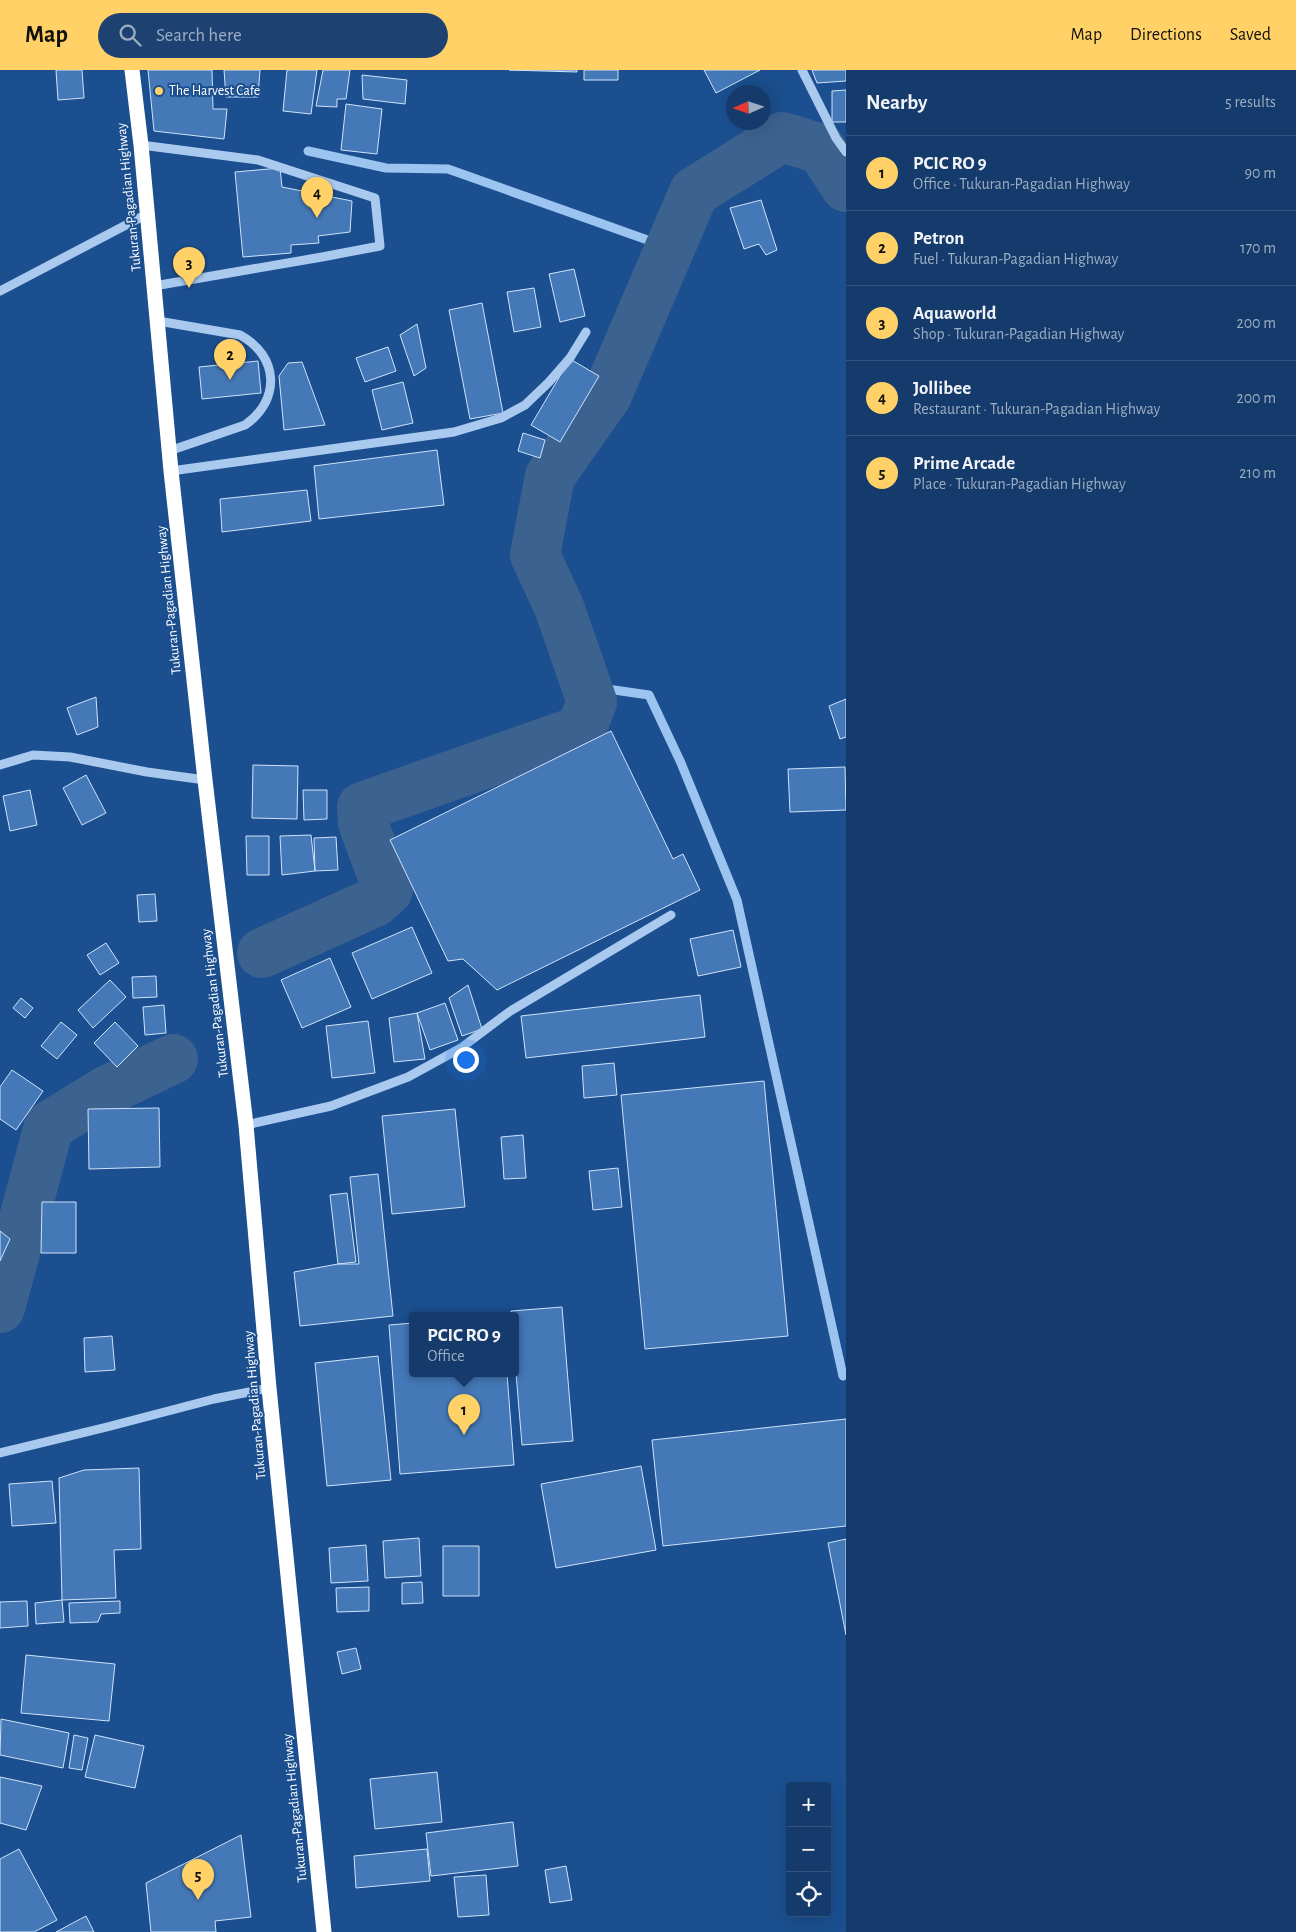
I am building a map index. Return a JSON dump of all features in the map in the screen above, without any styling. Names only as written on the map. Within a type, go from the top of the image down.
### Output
[{"type":"highway","name":"Tukuran-Pagadian Highway","points":[[132,70],[141,145],[171,471],[246,1125],[269,1388],[324,1932]]},
{"type":"street","points":[[802,70],[836,138],[846,152]]},
{"type":"street","points":[[141,145],[258,160],[375,198],[380,246],[154,286]]},
{"type":"street","points":[[0,291],[147,214]]},
{"type":"street","points":[[158,321],[240,334],[260,350],[267,362],[270,374],[268,398],[255,418],[245,426],[169,451]]},
{"type":"street","points":[[171,471],[454,432],[501,418],[525,405],[550,382],[570,358],[586,332]]},
{"type":"street","points":[[0,765],[33,755],[70,757],[147,772],[205,780]]},
{"type":"street","points":[[246,1125],[331,1106],[408,1077],[461,1048],[510,1012],[671,915]]},
{"type":"street","points":[[0,1453],[214,1399],[269,1388]]},
{"type":"building","points":[[56,70],[82,70],[84,98],[58,100]]},
{"type":"building","points":[[148,70],[212,70],[213,109],[227,109],[224,139],[154,131]]},
{"type":"building","points":[[224,70],[260,70],[258,97],[226,97]]},
{"type":"building","points":[[287,70],[317,70],[311,114],[283,111]]},
{"type":"building","points":[[323,70],[350,70],[346,99],[337,99],[337,107],[316,106]]},
{"type":"building","points":[[509,70],[577,70],[577,72]]},
{"type":"building","points":[[584,70],[618,70],[618,80],[584,80]]},
{"type":"building","points":[[704,70],[760,70],[731,85],[726,85],[726,88],[716,93]]},
{"type":"building","points":[[812,70],[846,70],[846,81],[817,83]]},
{"type":"building","points":[[362,75],[407,80],[405,104],[363,99]]},
{"type":"building","points":[[846,90],[846,122],[832,122],[832,91]]},
{"type":"building","points":[[346,104],[382,109],[377,154],[341,150]]},
{"type":"building","points":[[280,168],[282,187],[352,201],[350,232],[318,236],[319,243],[291,245],[291,253],[243,257],[235,172]]},
{"type":"building","points":[[761,200],[777,250],[766,255],[759,244],[744,249],[730,208]]},
{"type":"building","points":[[574,269],[585,316],[560,322],[549,274]]},
{"type":"building","points":[[534,288],[541,327],[514,332],[507,292]]},
{"type":"building","points":[[482,303],[503,413],[470,419],[449,310]]},
{"type":"building","points":[[417,324],[426,368],[414,376],[400,335]]},
{"type":"building","points":[[388,347],[396,371],[365,382],[356,358]]},
{"type":"building","points":[[570,359],[599,376],[560,442],[531,425]]},
{"type":"building","points":[[258,361],[261,393],[202,399],[199,367]]},
{"type":"building","points":[[302,362],[325,425],[284,430],[279,376],[288,363]]},
{"type":"building","points":[[403,382],[413,423],[382,430],[372,390]]},
{"type":"building","points":[[523,433],[545,440],[540,458],[518,451]]},
{"type":"building","points":[[437,450],[444,505],[319,519],[314,466]]},
{"type":"building","points":[[307,490],[311,521],[222,532],[220,499]]},
{"type":"building","points":[[96,697],[98,727],[77,735],[67,708]]},
{"type":"building","points":[[846,699],[846,737],[840,739],[829,706]]},
{"type":"building","points":[[611,731],[673,859],[683,854],[700,890],[497,990],[463,959],[448,961],[390,840]]},
{"type":"building","points":[[253,765],[298,766],[297,819],[252,818]]},
{"type":"building","points":[[845,767],[846,810],[790,812],[788,769]]},
{"type":"building","points":[[86,775],[106,813],[82,825],[63,788]]},
{"type":"building","points":[[30,790],[37,825],[10,831],[3,796]]},
{"type":"building","points":[[303,790],[327,790],[327,819],[304,820]]},
{"type":"building","points":[[311,835],[315,871],[282,875],[280,836]]},
{"type":"building","points":[[246,836],[269,836],[269,875],[247,875]]},
{"type":"building","points":[[336,837],[338,870],[315,871],[314,838]]},
{"type":"building","points":[[155,894],[157,921],[139,922],[137,895]]},
{"type":"building","points":[[412,927],[432,973],[372,999],[352,953]]},
{"type":"building","points":[[733,930],[741,967],[698,976],[690,939]]},
{"type":"building","points":[[106,943],[119,963],[100,975],[87,955]]},
{"type":"building","points":[[330,958],[351,1007],[302,1028],[281,980]]},
{"type":"building","points":[[156,976],[157,997],[133,998],[132,977]]},
{"type":"building","points":[[110,980],[126,997],[93,1028],[78,1010]]},
{"type":"building","points":[[468,985],[482,1029],[462,1036],[449,998]]},
{"type":"building","points":[[700,995],[705,1037],[526,1058],[521,1016]]},
{"type":"building","points":[[21,998],[33,1008],[25,1018],[13,1008]]},
{"type":"building","points":[[445,1003],[458,1040],[430,1050],[417,1013]]},
{"type":"building","points":[[164,1005],[166,1033],[145,1035],[143,1007]]},
{"type":"building","points":[[417,1013],[425,1059],[394,1062],[389,1018]]},
{"type":"building","points":[[368,1021],[375,1073],[332,1078],[326,1026]]},
{"type":"building","points":[[61,1022],[77,1035],[57,1059],[41,1046]]},
{"type":"building","points":[[115,1022],[138,1046],[117,1067],[94,1043]]},
{"type":"building","points":[[614,1063],[617,1095],[584,1098],[582,1066]]},
{"type":"building","points":[[12,1070],[43,1091],[16,1130],[0,1119],[0,1087]]},
{"type":"building","points":[[764,1081],[788,1336],[645,1349],[621,1095]]},
{"type":"building","points":[[159,1108],[160,1167],[89,1169],[88,1109]]},
{"type":"building","points":[[455,1109],[465,1207],[392,1214],[382,1116]]},
{"type":"building","points":[[523,1135],[526,1178],[504,1179],[501,1137]]},
{"type":"building","points":[[618,1168],[622,1207],[593,1210],[589,1171]]},
{"type":"building","points":[[378,1174],[393,1316],[300,1326],[294,1272],[338,1264],[359,1264],[350,1177]]},
{"type":"building","points":[[347,1193],[356,1262],[338,1264],[330,1195]]},
{"type":"building","points":[[42,1202],[76,1202],[76,1253],[41,1253]]},
{"type":"building","points":[[0,1231],[10,1239],[0,1261]]},
{"type":"building","points":[[562,1307],[573,1441],[522,1445],[516,1377],[519,1377],[519,1312],[511,1311]]},
{"type":"building","points":[[409,1323],[409,1377],[507,1377],[514,1465],[400,1474],[389,1325]]},
{"type":"building","points":[[112,1336],[115,1370],[85,1372],[84,1338]]},
{"type":"building","points":[[378,1356],[391,1480],[327,1486],[315,1363]]},
{"type":"building","points":[[846,1419],[846,1526],[663,1546],[652,1440]]},
{"type":"building","points":[[641,1466],[656,1550],[556,1568],[541,1484]]},
{"type":"building","points":[[139,1468],[141,1549],[114,1550],[116,1598],[62,1600],[59,1478],[84,1470]]},
{"type":"building","points":[[52,1481],[56,1523],[12,1526],[9,1484]]},
{"type":"building","points":[[419,1538],[421,1576],[385,1578],[383,1541]]},
{"type":"building","points":[[846,1539],[846,1635],[828,1543]]},
{"type":"building","points":[[366,1545],[368,1581],[331,1583],[329,1548]]},
{"type":"building","points":[[443,1546],[479,1546],[479,1596],[443,1596]]},
{"type":"building","points":[[422,1582],[423,1603],[402,1604],[402,1583]]},
{"type":"building","points":[[369,1587],[369,1611],[337,1612],[336,1588]]},
{"type":"building","points":[[62,1600],[64,1622],[36,1624],[35,1603]]},
{"type":"building","points":[[27,1601],[28,1626],[0,1628],[0,1602]]},
{"type":"building","points":[[120,1601],[120,1613],[101,1614],[98,1622],[70,1623],[69,1603]]},
{"type":"building","points":[[356,1648],[361,1669],[342,1674],[337,1652]]},
{"type":"building","points":[[26,1655],[115,1664],[109,1721],[21,1713]]},
{"type":"building","points":[[1,1719],[69,1733],[63,1768],[0,1755]]},
{"type":"building","points":[[74,1735],[88,1738],[82,1770],[69,1768]]},
{"type":"building","points":[[95,1735],[144,1746],[135,1788],[85,1777]]},
{"type":"building","points":[[437,1772],[442,1822],[375,1829],[370,1779]]},
{"type":"building","points":[[0,1777],[42,1786],[26,1830],[0,1823]]},
{"type":"building","points":[[513,1822],[518,1866],[431,1876],[426,1833]]},
{"type":"building","points":[[241,1835],[251,1917],[215,1921],[216,1932],[151,1932],[146,1883]]},
{"type":"building","points":[[19,1849],[57,1920],[34,1932],[0,1932],[0,1859]]},
{"type":"building","points":[[427,1849],[430,1881],[356,1888],[354,1856]]},
{"type":"building","points":[[566,1866],[572,1900],[550,1903],[545,1870]]},
{"type":"building","points":[[486,1875],[489,1915],[458,1917],[454,1877]]},
{"type":"building","points":[[86,1916],[94,1932],[56,1932]]},
{"type":"waterway","points":[[262,953],[375,902],[388,890],[363,823],[362,807],[581,730],[592,702],[559,607],[535,555],[550,476],[607,395],[694,192],[782,137],[821,149],[846,187]]},
{"type":"waterway","points":[[308,151],[386,168],[448,169],[670,248]]},
{"type":"waterway","points":[[586,686],[649,695],[681,763],[737,900],[843,1376]]},
{"type":"waterway","points":[[0,1308],[49,1126],[106,1091],[173,1059]]},
{"type":"place","name":"The Harvest Cafe","points":[[159,91]]},
{"type":"place","name":"Jollibee","points":[[317,218]]},
{"type":"place","name":"Aquaworld","points":[[189,288]]},
{"type":"place","name":"Petron","points":[[230,380]]},
{"type":"place","name":"PCIC RO 9","points":[[464,1435]]},
{"type":"place","name":"Prime Arcade","points":[[198,1900]]}]
